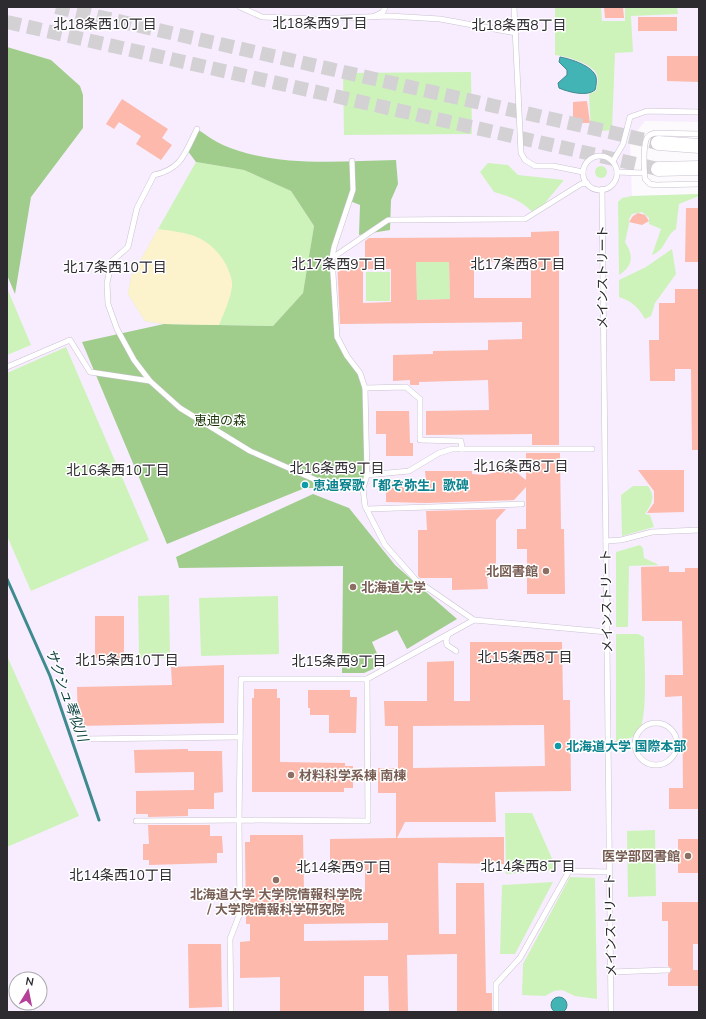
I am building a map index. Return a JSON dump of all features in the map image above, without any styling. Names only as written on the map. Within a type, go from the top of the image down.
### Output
[{"type":"street","points":[[658,143],[699,146]]},
{"type":"street","points":[[658,169],[699,168]]},
{"type":"lane","points":[[240,7],[262,17],[317,19],[374,17],[440,19],[516,33]]},
{"type":"lane","points":[[374,17],[383,12],[385,7]]},
{"type":"lane","points":[[514,7],[521,153],[525,160],[535,166],[553,166],[583,172]]},
{"type":"lane","points":[[613,161],[623,144],[630,117],[647,111],[699,112]]},
{"type":"lane","points":[[197,129],[178,164],[168,172],[154,175],[137,208],[128,247],[112,261],[107,282],[108,304],[117,329],[134,360],[150,381],[180,408],[250,451],[324,484],[363,488]]},
{"type":"lane","points":[[699,134],[650,134],[646,139],[644,173],[645,179],[650,184],[699,184]]},
{"type":"lane","points":[[603,156],[613,161],[617,172],[614,183],[602,189],[591,187],[587,183],[583,172],[584,166],[592,158],[603,156]]},
{"type":"lane","points":[[352,161],[353,190],[332,258],[337,337],[347,356],[360,373],[365,388],[367,475],[363,488],[367,509],[385,545],[416,580],[474,620],[607,632]]},
{"type":"lane","points":[[617,172],[644,173]]},
{"type":"lane","points":[[332,258],[388,220],[525,218],[581,184],[587,183]]},
{"type":"lane","name":"メインストリート","points":[[602,189],[611,1012]]},
{"type":"lane","points":[[7,367],[70,340],[90,372],[150,381]]},
{"type":"lane","points":[[365,388],[406,387],[420,399],[420,440],[461,442],[462,449]]},
{"type":"lane","points":[[367,475],[409,471],[439,453],[462,449],[592,449]]},
{"type":"lane","points":[[367,509],[522,504]]},
{"type":"lane","points":[[606,541],[621,540],[652,532],[699,530]]},
{"type":"lane","points":[[231,1012],[230,939],[240,913],[239,820],[241,679],[366,679],[474,620]]},
{"type":"lane","points":[[448,635],[446,640],[447,645],[456,651]]},
{"type":"lane","points":[[136,821],[368,821],[366,679]]},
{"type":"lane","points":[[652,723],[663,724],[676,736],[677,748],[671,758],[666,762],[654,765],[643,760],[636,751],[635,744],[638,733],[641,729],[652,723]]},
{"type":"lane","points":[[84,739],[240,737]]},
{"type":"lane","points":[[608,744],[635,744]]},
{"type":"lane","points":[[496,1012],[496,984],[520,958],[569,871],[609,872]]},
{"type":"lane","points":[[611,972],[668,970]]},
{"type":"shaded area","name":"北海道大学","points":[[7,7],[699,7],[699,122],[645,121],[630,140],[632,196],[699,194],[699,1012],[7,1012]]},
{"type":"green space","points":[[555,7],[601,7],[602,21],[625,21],[625,7],[677,7],[678,14],[631,16],[633,52],[615,53],[612,130],[591,132],[589,94],[596,91],[598,79],[595,71],[591,67],[579,61],[555,55]]},
{"type":"green space","points":[[7,47],[51,60],[80,86],[83,95],[83,128],[31,197],[15,294],[7,275]]},
{"type":"green space","points":[[471,72],[472,134],[344,135],[343,73]]},
{"type":"green space","name":"恵迪の森","points":[[197,129],[223,145],[265,157],[308,162],[396,160],[398,184],[391,200],[390,230],[359,235],[360,205],[350,201],[334,247],[337,337],[360,373],[365,388],[367,475],[363,488],[305,488],[167,544],[82,342],[164,324],[273,326],[303,293],[314,226],[291,191],[244,170],[196,162],[187,150]]},
{"type":"green space","points":[[196,162],[244,170],[291,191],[314,226],[303,293],[273,326],[164,324],[145,321],[128,294],[131,277]]},
{"type":"green space","points":[[488,163],[508,165],[518,175],[564,180],[535,215],[526,206],[516,200],[494,192],[480,172]]},
{"type":"green space","points":[[601,166],[605,168],[607,172],[605,176],[601,178],[597,176],[595,172],[597,168]]},
{"type":"green space","points":[[699,194],[699,196],[679,204],[676,229],[672,232],[660,250],[652,255],[661,229],[649,224],[649,218],[642,212],[632,214],[629,219],[625,242],[630,252],[631,260],[624,272],[619,275],[618,202],[622,198],[632,196]]},
{"type":"green space","points":[[672,249],[676,274],[655,303],[651,316],[645,319],[635,305],[619,297],[619,280],[646,267]]},
{"type":"green space","points":[[416,262],[449,262],[450,299],[417,300]]},
{"type":"green space","points":[[366,272],[390,272],[390,301],[366,301]]},
{"type":"green space","points":[[7,288],[31,345],[7,355]]},
{"type":"green space","points":[[66,347],[149,540],[31,591],[7,536],[7,373]]},
{"type":"green space","points":[[633,486],[648,486],[652,493],[650,507],[645,514],[650,515],[654,527],[622,536],[621,495]]},
{"type":"green space","points":[[313,494],[349,508],[395,565],[457,619],[407,649],[397,630],[372,642],[382,665],[364,673],[342,673],[343,566],[179,568],[176,557]]},
{"type":"green space","points":[[640,545],[643,548],[644,558],[659,565],[629,566],[628,627],[616,627],[616,552]]},
{"type":"green space","points":[[169,595],[170,658],[139,658],[138,596]]},
{"type":"green space","points":[[278,596],[279,654],[201,656],[199,598]]},
{"type":"green space","points":[[616,634],[638,634],[644,637],[645,702],[644,715],[638,732],[630,738],[616,741]]},
{"type":"green space","points":[[7,656],[79,816],[7,847]]},
{"type":"green space","points":[[505,813],[532,813],[557,870],[506,874]]},
{"type":"green space","points":[[655,830],[656,896],[628,897],[627,831]]},
{"type":"green space","points":[[570,877],[595,878],[597,999],[575,996],[562,990],[554,991],[545,996],[522,995],[523,964]]},
{"type":"green space","points":[[553,882],[515,954],[500,954],[502,885]]},
{"type":"sand","points":[[158,229],[195,236],[210,245],[224,261],[229,270],[232,287],[219,325],[164,324],[145,321],[128,294],[131,277]]},
{"type":"water","points":[[560,57],[575,61],[591,70],[596,77],[595,90],[592,92],[582,93],[567,91],[559,88],[558,83],[567,75],[567,70],[559,62]]},
{"type":"water","points":[[556,997],[562,997],[567,1002],[565,1011],[562,1013],[556,1013],[551,1008],[551,1002]]},
{"type":"building","points":[[604,7],[623,7],[624,18],[605,18]]},
{"type":"building","points":[[638,17],[677,17],[677,31],[638,31]]},
{"type":"building","points":[[667,56],[699,56],[699,82],[667,81]]},
{"type":"building","points":[[122,99],[168,129],[162,138],[172,145],[161,160],[136,144],[141,136],[119,122],[114,129],[106,124]]},
{"type":"building","points":[[587,101],[590,123],[573,123],[573,102]]},
{"type":"building","points":[[686,208],[699,208],[699,262],[685,262]]},
{"type":"building","points":[[638,213],[645,215],[649,221],[642,225],[629,222],[633,216]]},
{"type":"building","points":[[559,231],[559,445],[532,445],[532,434],[426,435],[426,411],[489,410],[488,380],[419,382],[419,385],[410,385],[410,380],[393,381],[393,355],[433,354],[433,351],[488,350],[488,340],[522,339],[522,322],[340,324],[337,259],[365,259],[365,241],[369,238],[531,237],[531,232]],"holes":[[[531,261],[531,298],[474,298],[474,262]],[[416,262],[449,262],[450,299],[417,300]],[[363,269],[391,269],[391,302],[363,303]]]},
{"type":"building","points":[[675,289],[699,289],[699,450],[692,450],[691,369],[675,369],[675,381],[650,381],[649,340],[659,340],[659,303],[675,303]]},
{"type":"building","points":[[376,411],[409,411],[410,443],[413,443],[413,456],[386,456],[386,434],[376,434]]},
{"type":"building","points":[[526,453],[560,453],[561,529],[564,529],[565,594],[527,594],[527,549],[517,549],[517,529],[526,529],[526,487],[514,500],[426,503],[386,502],[386,481],[426,480],[425,471],[472,471],[472,474],[485,475],[511,468],[526,480]]},
{"type":"building","points":[[638,470],[684,470],[684,512],[647,513],[654,503],[654,491]]},
{"type":"building","points":[[506,509],[496,520],[496,577],[487,578],[488,589],[452,590],[452,578],[420,578],[418,576],[418,530],[427,530],[426,511]]},
{"type":"building","points":[[669,566],[669,572],[685,572],[685,568],[699,568],[699,809],[669,809],[669,788],[683,788],[682,696],[665,697],[665,675],[683,675],[682,621],[642,621],[641,567]]},
{"type":"building","points":[[95,616],[124,616],[124,659],[95,658]]},
{"type":"building","points":[[470,642],[562,642],[563,700],[570,700],[571,791],[495,792],[496,822],[405,822],[397,838],[504,837],[504,864],[438,863],[439,934],[456,934],[456,883],[484,883],[486,993],[492,993],[492,1012],[457,1012],[457,954],[407,955],[408,1012],[389,1012],[388,976],[364,976],[364,1012],[280,1012],[280,977],[240,978],[240,942],[250,941],[250,924],[246,924],[245,842],[250,842],[250,835],[303,835],[304,893],[365,892],[365,865],[330,866],[330,839],[396,838],[396,793],[378,793],[378,768],[398,768],[398,726],[385,726],[384,701],[427,701],[427,662],[454,661],[454,701],[470,701]],"holes":[[[544,725],[545,766],[413,768],[413,726]],[[388,923],[388,940],[304,941],[304,924]]]},
{"type":"building","points":[[224,665],[224,723],[78,726],[77,687],[172,685],[171,667]]},
{"type":"building","points":[[254,689],[277,689],[277,698],[280,698],[280,762],[345,763],[345,766],[353,766],[353,788],[344,788],[344,792],[252,792],[252,698],[254,698]]},
{"type":"building","points":[[308,690],[350,690],[350,697],[357,697],[356,733],[329,733],[329,715],[310,715],[310,708],[308,708]]},
{"type":"building","points":[[188,749],[188,751],[222,751],[223,792],[214,793],[214,809],[188,809],[188,816],[148,817],[148,814],[136,814],[136,791],[194,790],[194,772],[135,773],[134,750]]},
{"type":"building","points":[[148,825],[210,825],[210,836],[222,836],[223,853],[217,853],[217,863],[149,865],[149,860],[143,860],[143,844],[149,844]]},
{"type":"building","name":"医学部図書館","points":[[678,839],[699,839],[699,873],[678,873]]},
{"type":"building","points":[[662,902],[699,902],[699,944],[693,944],[693,970],[699,970],[699,986],[668,986],[668,974],[672,969],[668,966],[668,921],[662,921]]},
{"type":"building","points":[[188,944],[221,944],[222,1007],[189,1008]]},
{"type":"waterway","name":"サクシュ琴似川","points":[[7,579],[50,676],[99,820]]},
{"type":"tunnel","points":[[56,7],[658,143]]},
{"type":"tunnel","points":[[7,22],[658,169]]},
{"type":"place","name":"恵迪寮歌「都ぞ弥生」歌碑","points":[[305,485]]},
{"type":"place","name":"北図書館","points":[[546,571]]},
{"type":"place","name":"北海道大学","points":[[353,587]]},
{"type":"place","name":"北海道大学 国際本部","points":[[558,746]]},
{"type":"place","name":"材料科学系棟 南棟","points":[[291,775]]},
{"type":"place","name":"医学部図書館","points":[[688,856]]},
{"type":"place","name":"北海道大学 大学院情報科学院 / 大学院情報科学研究院","points":[[276,880]]},
{"type":"district","name":"北18条西9丁目","points":[[320,23]]},
{"type":"district","name":"北18条西10丁目","points":[[105,24]]},
{"type":"district","name":"北18条西8丁目","points":[[519,25]]},
{"type":"district","name":"北17条西9丁目","points":[[339,264]]},
{"type":"district","name":"北17条西8丁目","points":[[518,264]]},
{"type":"district","name":"北17条西10丁目","points":[[115,267]]},
{"type":"district","name":"北16条西8丁目","points":[[521,466]]},
{"type":"district","name":"北16条西9丁目","points":[[337,468]]},
{"type":"district","name":"北16条西10丁目","points":[[118,470]]},
{"type":"district","name":"北15条西8丁目","points":[[525,657]]},
{"type":"district","name":"北15条西10丁目","points":[[127,660]]},
{"type":"district","name":"北15条西9丁目","points":[[339,661]]},
{"type":"district","name":"北14条西8丁目","points":[[528,866]]},
{"type":"district","name":"北14条西9丁目","points":[[344,867]]},
{"type":"district","name":"北14条西10丁目","points":[[121,875]]}]
